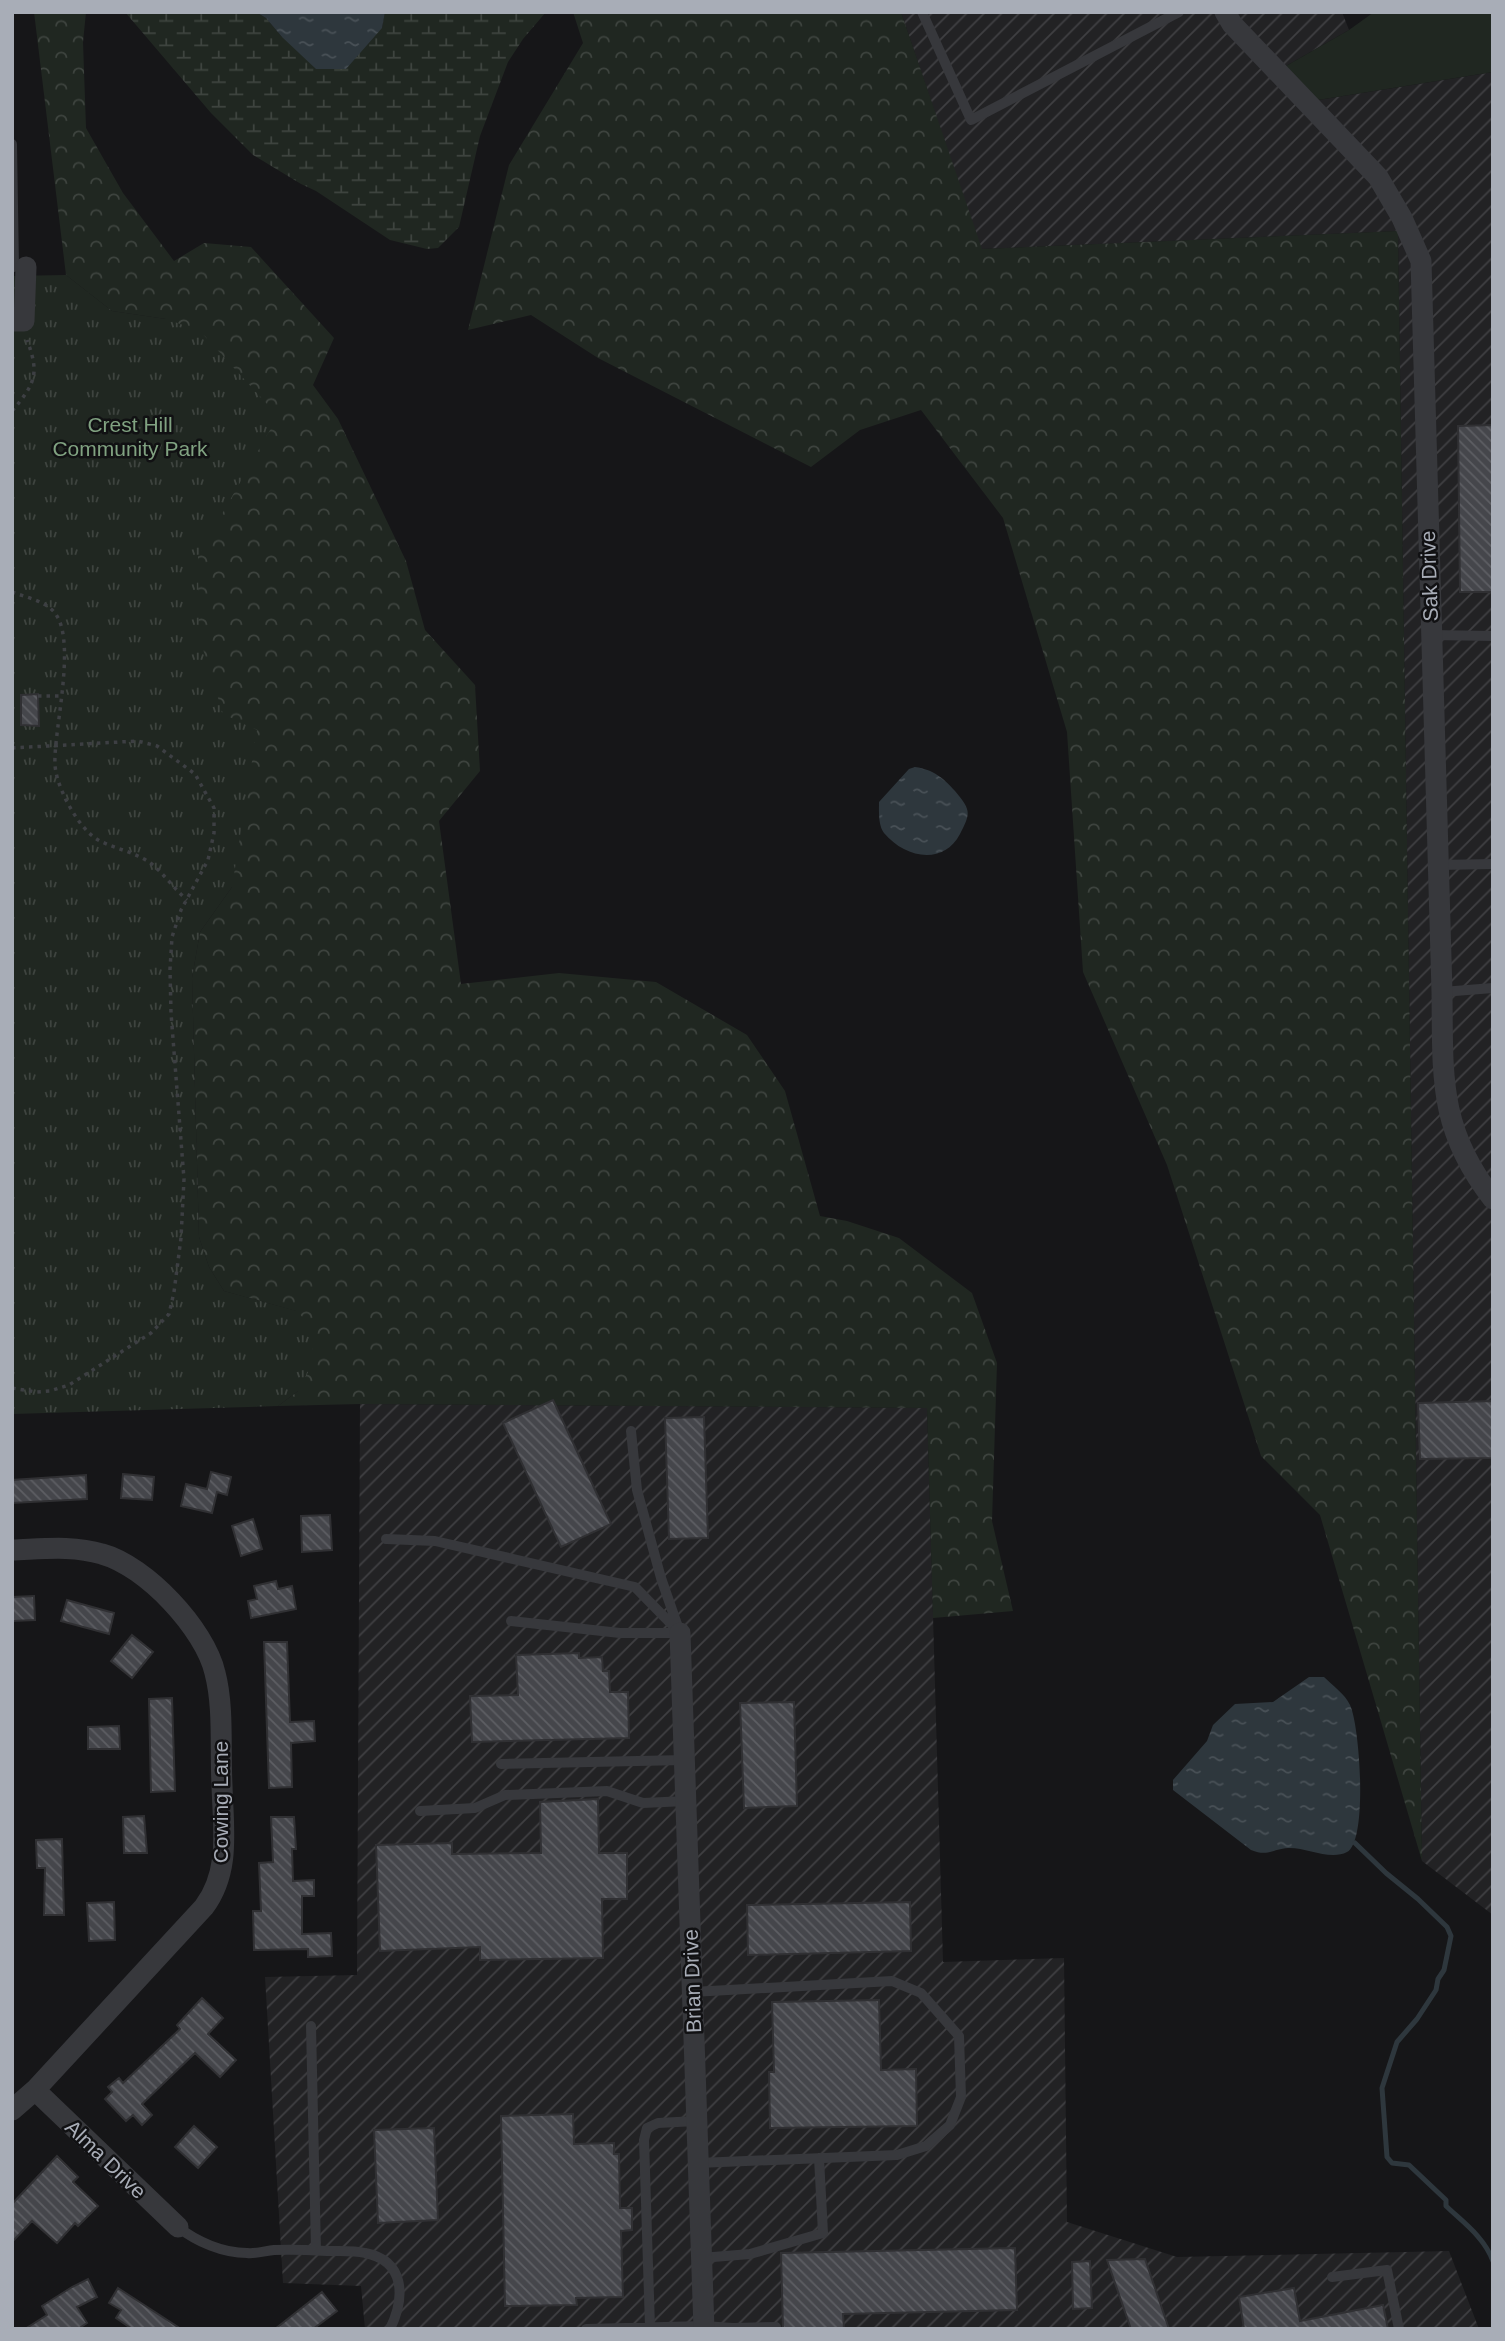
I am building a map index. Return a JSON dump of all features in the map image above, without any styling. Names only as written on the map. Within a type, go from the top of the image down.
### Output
[{"type":"street","name":"Sak Drive","points":[[1225,12],[1232,24],[1378,177],[1402,218],[1421,261],[1443,992],[1443,1073],[1449,1114],[1463,1155],[1493,1199]]},
{"type":"street","points":[[18,321],[22,267]]},
{"type":"street","name":"Cowing Lane","points":[[12,1550],[82,1550],[104,1554],[134,1569],[197,1631],[212,1661],[218,1694],[224,1853],[216,1891],[204,1908],[35,2090],[12,2110]]},
{"type":"street","name":"Brian Drive","points":[[680,1633],[704,2327]]},
{"type":"street","name":"Alma Drive","points":[[35,2090],[178,2227]]},
{"type":"lane","points":[[922,12],[971,120],[1156,18],[1179,12]]},
{"type":"lane","points":[[12,144],[22,267]]},
{"type":"lane","points":[[1431,635],[1493,636]]},
{"type":"lane","points":[[1438,865],[1493,864]]},
{"type":"lane","points":[[1443,992],[1493,988]]},
{"type":"lane","points":[[631,1431],[637,1490],[661,1578],[680,1633]]},
{"type":"lane","points":[[386,1539],[435,1542],[635,1587],[680,1633]]},
{"type":"lane","points":[[511,1621],[621,1633],[680,1633]]},
{"type":"lane","points":[[501,1764],[685,1760]]},
{"type":"lane","points":[[420,1811],[475,1808],[505,1795],[607,1791],[643,1803],[686,1801]]},
{"type":"lane","points":[[692,1992],[892,1981],[921,1993],[959,2036],[961,2097],[950,2125],[926,2146],[897,2155],[698,2163]]},
{"type":"lane","points":[[311,2026],[316,2250]]},
{"type":"lane","points":[[650,2327],[644,2140],[647,2128],[658,2123],[696,2121]]},
{"type":"lane","points":[[701,2258],[750,2254],[823,2233],[819,2158]]},
{"type":"lane","points":[[178,2227],[203,2243],[233,2252],[250,2254],[275,2250],[316,2250],[365,2253],[385,2260],[397,2274],[400,2291],[397,2314],[390,2329]]},
{"type":"lane","points":[[1332,2277],[1387,2270],[1399,2329]]},
{"type":"lane","points":[[586,2329],[776,2327]]},
{"type":"path","points":[[12,411],[26,394],[35,370],[35,361],[18,321]]},
{"type":"path","points":[[12,592],[41,602],[59,618],[64,644],[62,696],[55,746],[57,777],[70,807],[99,841],[150,863],[187,900]]},
{"type":"path","points":[[38,696],[62,696]]},
{"type":"path","points":[[12,748],[138,741],[157,746],[195,774],[214,808],[214,833],[208,860],[181,910],[172,937],[170,969],[184,1179],[181,1238],[169,1314],[151,1333],[69,1385],[36,1392],[12,1388]]},
{"type":"shaded area","points":[[901,12],[1342,12],[1349,30],[1286,66],[1318,100],[1493,72],[1493,1915],[1422,1861],[1398,231],[981,249]]},
{"type":"shaded area","points":[[360,1404],[927,1408],[943,1962],[1064,1958],[1067,2222],[1177,2257],[1449,2251],[1479,2329],[365,2329],[361,2286],[283,2283],[265,1977],[357,1975]]},
{"type":"green space","points":[[34,12],[86,12],[83,42],[86,128],[123,193],[174,261],[204,243],[251,247],[334,338],[313,385],[338,419],[406,561],[425,630],[475,685],[480,771],[439,821],[461,984],[559,973],[656,982],[747,1035],[785,1091],[820,1216],[847,1221],[899,1238],[972,1293],[997,1363],[992,1521],[1013,1611],[933,1618],[927,1408],[360,1404],[278,1406],[298,1391],[296,1311],[224,1291],[209,1267],[199,1237],[192,978],[200,932],[232,887],[178,721],[166,319],[112,311],[66,275]]},
{"type":"green space","points":[[125,12],[256,12],[266,18],[282,37],[382,28],[385,12],[546,12],[508,62],[480,136],[459,227],[438,248],[427,249],[390,240],[316,191],[253,155],[211,113]]},
{"type":"green space","points":[[573,12],[901,12],[982,249],[1398,231],[1422,1861],[1320,1515],[1261,1456],[1167,1165],[1083,972],[1067,732],[1003,518],[921,410],[860,430],[811,467],[598,358],[531,315],[468,330],[509,165],[583,43]]},
{"type":"green space","points":[[1374,12],[1493,12],[1493,72],[1318,100],[1286,66],[1349,30]]},
{"type":"green space","name":"Crest Hill Community Park","points":[[66,275],[112,311],[166,319],[200,331],[278,416],[198,556],[199,636],[223,714],[257,730],[232,887],[200,932],[192,978],[199,1237],[209,1267],[224,1291],[297,1311],[312,1328],[313,1363],[298,1391],[278,1406],[12,1414],[12,276]]},
{"type":"water","points":[[256,12],[385,12],[382,28],[346,69],[316,69],[266,18]]},
{"type":"water","points":[[915,767],[933,772],[942,778],[967,807],[964,827],[953,844],[934,854],[923,855],[902,848],[884,833],[880,822],[879,802],[909,769]]},
{"type":"water","points":[[1309,1677],[1324,1677],[1345,1697],[1354,1717],[1359,1758],[1360,1806],[1354,1843],[1347,1852],[1333,1855],[1295,1848],[1257,1852],[1173,1790],[1173,1780],[1207,1741],[1213,1725],[1235,1704],[1273,1702]]},
{"type":"building","points":[[1493,425],[1493,592],[1460,592],[1458,426]]},
{"type":"building","points":[[38,694],[39,726],[21,725],[21,695]]},
{"type":"building","points":[[553,1400],[611,1524],[561,1547],[503,1423]]},
{"type":"building","points":[[1493,1401],[1493,1458],[1420,1459],[1418,1403]]},
{"type":"building","points":[[704,1417],[708,1538],[669,1539],[665,1418]]},
{"type":"building","points":[[211,1472],[231,1477],[227,1495],[217,1492],[212,1513],[181,1506],[186,1484],[207,1489]]},
{"type":"building","points":[[123,1474],[154,1477],[152,1500],[121,1498]]},
{"type":"building","points":[[86,1475],[87,1499],[12,1503],[12,1480]]},
{"type":"building","points":[[330,1515],[332,1550],[302,1552],[301,1516]]},
{"type":"building","points":[[253,1519],[262,1549],[241,1556],[232,1526]]},
{"type":"building","points":[[276,1581],[278,1589],[292,1586],[296,1609],[251,1618],[248,1601],[257,1599],[254,1586]]},
{"type":"building","points":[[34,1596],[35,1620],[12,1621],[12,1597]]},
{"type":"building","points":[[67,1600],[114,1613],[109,1634],[61,1621]]},
{"type":"building","points":[[132,1635],[153,1652],[132,1678],[111,1661]]},
{"type":"building","points":[[264,1642],[287,1642],[290,1722],[314,1721],[315,1741],[291,1743],[292,1787],[269,1788]]},
{"type":"building","points":[[579,1653],[579,1658],[602,1657],[603,1671],[609,1671],[610,1692],[628,1692],[629,1738],[472,1742],[470,1696],[518,1695],[516,1655]]},
{"type":"building","points":[[172,1698],[175,1791],[151,1792],[149,1699]]},
{"type":"building","points":[[794,1702],[797,1806],[744,1808],[740,1703]]},
{"type":"building","points":[[119,1726],[120,1749],[88,1749],[88,1727]]},
{"type":"building","points":[[598,1799],[599,1853],[627,1853],[627,1899],[602,1899],[603,1958],[480,1960],[480,1947],[380,1951],[376,1845],[452,1843],[452,1854],[541,1853],[540,1802]]},
{"type":"building","points":[[144,1816],[147,1853],[124,1853],[123,1817]]},
{"type":"building","points":[[271,1817],[294,1817],[296,1849],[292,1849],[293,1881],[314,1880],[314,1896],[302,1896],[302,1934],[331,1933],[332,1956],[308,1957],[308,1949],[254,1950],[253,1911],[261,1911],[259,1863],[273,1862]]},
{"type":"building","points":[[62,1839],[64,1915],[44,1915],[45,1868],[37,1868],[36,1840]]},
{"type":"building","points":[[114,1902],[115,1940],[89,1941],[87,1903]]},
{"type":"building","points":[[910,1902],[911,1951],[748,1955],[747,1905]]},
{"type":"building","points":[[202,1998],[223,2018],[208,2034],[236,2060],[220,2077],[195,2053],[142,2104],[152,2115],[142,2125],[133,2115],[126,2121],[105,2099],[112,2092],[108,2087],[119,2078],[123,2083],[180,2029],[177,2025]]},
{"type":"building","points":[[879,2000],[881,2070],[916,2069],[917,2126],[770,2128],[769,2072],[774,2072],[772,2002]]},
{"type":"building","points":[[573,2114],[574,2144],[614,2143],[614,2154],[619,2154],[620,2208],[632,2208],[632,2230],[621,2231],[623,2297],[576,2298],[577,2305],[505,2306],[501,2116]]},
{"type":"building","points":[[194,2126],[217,2147],[198,2168],[175,2147]]},
{"type":"building","points":[[434,2128],[438,2220],[378,2223],[374,2130]]},
{"type":"building","points":[[57,2156],[78,2177],[73,2182],[98,2206],[78,2226],[75,2223],[57,2243],[32,2221],[12,2242],[12,2204]]},
{"type":"building","points":[[1015,2248],[1017,2310],[843,2314],[844,2329],[783,2329],[781,2253]]},
{"type":"building","points":[[1145,2259],[1169,2329],[1131,2329],[1107,2260]]},
{"type":"building","points":[[1090,2261],[1092,2308],[1073,2309],[1072,2262]]},
{"type":"building","points":[[88,2279],[97,2297],[77,2307],[87,2323],[78,2329],[25,2329],[47,2315],[42,2306]]},
{"type":"building","points":[[118,2288],[181,2329],[132,2329],[116,2318],[121,2310],[109,2303]]},
{"type":"building","points":[[1294,2288],[1300,2321],[1383,2305],[1388,2329],[1244,2329],[1239,2297]]},
{"type":"building","points":[[322,2292],[337,2311],[313,2329],[275,2329]]},
{"type":"waterway","points":[[1355,1843],[1447,1927],[1451,1936],[1444,1970],[1438,1979],[1436,1990],[1417,2019],[1397,2042],[1382,2088],[1387,2157],[1392,2163],[1409,2165],[1446,2200],[1446,2206],[1479,2238],[1493,2261]]}]
